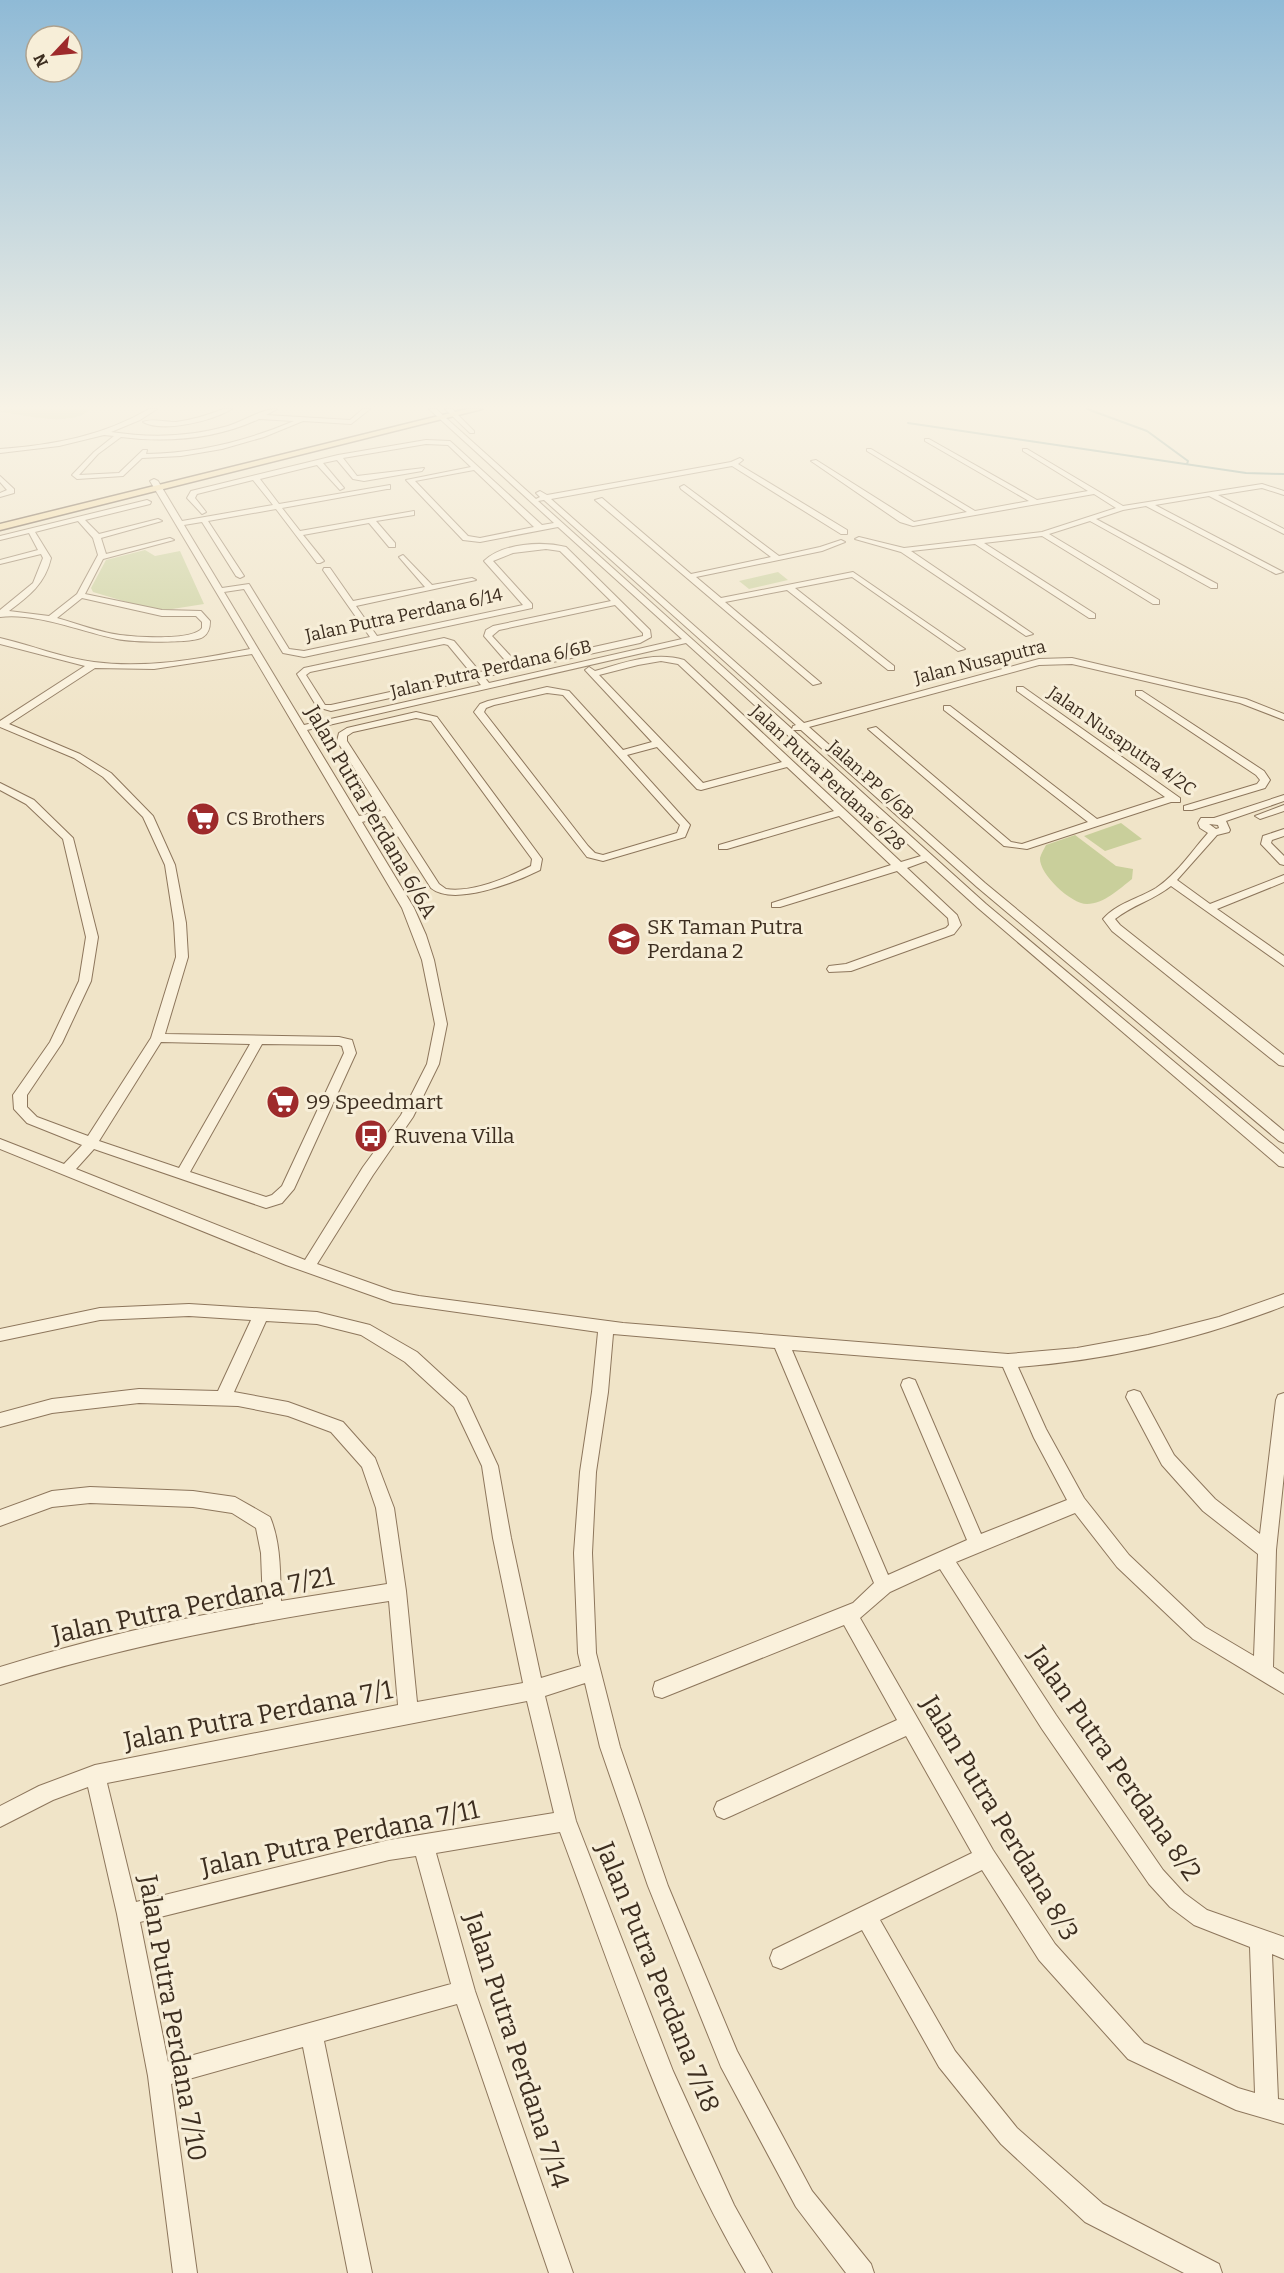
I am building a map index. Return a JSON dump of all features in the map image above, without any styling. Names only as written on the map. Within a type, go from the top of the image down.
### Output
[{"type":"main road","points":[[0,519],[18,515]]},
{"type":"main road","points":[[0,527],[44,515]]},
{"type":"street","points":[[0,538],[95,515]]},
{"type":"street","name":"Jalan Putra Perdana 6/6A","points":[[174,515],[408,908],[428,960],[441,1024],[433,1064],[406,1117],[368,1171],[308,1266]]},
{"type":"street","points":[[179,524],[209,515]]},
{"type":"street","points":[[284,515],[321,561]]},
{"type":"street","points":[[299,534],[399,515]]},
{"type":"street","points":[[444,515],[466,538],[472,540],[560,524]]},
{"type":"street","points":[[526,515],[540,528]]},
{"type":"street","name":"Jalan PP 6/6B","points":[[553,515],[560,524],[991,913],[1284,1162]]},
{"type":"street","name":"Jalan PP 6/6B","points":[[560,515],[981,885],[1284,1138]]},
{"type":"street","points":[[617,515],[816,683]]},
{"type":"street","points":[[720,515],[777,558]]},
{"type":"street","points":[[805,515],[852,543],[859,539],[904,550],[1043,534],[1103,515]]},
{"type":"street","points":[[814,515],[840,536]]},
{"type":"street","points":[[896,515],[907,522],[920,524],[969,515]]},
{"type":"street","points":[[1168,515],[1279,573]]},
{"type":"street","points":[[1251,515],[1284,532]]},
{"type":"street","points":[[203,516],[240,576]]},
{"type":"street","points":[[51,619],[80,595],[100,558],[97,537],[80,519]]},
{"type":"street","points":[[1093,519],[1214,586]]},
{"type":"street","points":[[370,520],[392,545]]},
{"type":"street","points":[[97,537],[158,521]]},
{"type":"street","points":[[0,614],[35,588],[45,573],[48,558],[31,531]]},
{"type":"street","points":[[1043,534],[1156,602]]},
{"type":"street","points":[[691,576],[822,549],[840,536]]},
{"type":"street","points":[[100,558],[170,540]]},
{"type":"street","points":[[977,542],[1092,616]]},
{"type":"street","name":"Jalan Putra Perdana 6/14","points":[[219,591],[246,586],[286,651],[304,654],[530,606],[488,561],[491,558],[537,547],[563,549],[618,602]]},
{"type":"street","points":[[904,550],[1029,634]]},
{"type":"street","points":[[0,562],[43,551]]},
{"type":"street","points":[[403,557],[429,587]]},
{"type":"street","points":[[327,570],[375,639]]},
{"type":"street","points":[[720,601],[853,574],[961,649]]},
{"type":"street","points":[[351,604],[472,580]]},
{"type":"street","points":[[787,586],[891,668]]},
{"type":"street","points":[[0,614],[51,619],[119,637],[156,639],[195,637],[202,634],[206,628],[206,621],[198,613],[162,613],[80,595]]},
{"type":"street","points":[[487,686],[478,676],[451,643],[444,641],[307,670],[301,674],[322,707],[326,709],[478,676],[647,636],[647,632],[618,602],[496,628],[489,632],[488,636],[516,667]]},
{"type":"street","name":"Jalan Putra Perdana 6/6B","points":[[300,729],[689,640]]},
{"type":"street","points":[[0,641],[93,664],[148,666],[194,662],[254,651]]},
{"type":"street","name":"Jalan Putra Perdana 6/28","points":[[593,674],[661,658],[674,658],[681,662],[954,917],[955,925],[950,931],[847,968],[833,969]]},
{"type":"street","name":"Jalan Nusaputra","points":[[788,730],[1028,665],[1056,660],[1072,661],[1243,701],[1284,717]]},
{"type":"street","points":[[1,725],[93,664]]},
{"type":"street","points":[[584,664],[701,787],[789,763]]},
{"type":"street","name":"Jalan Nusaputra 4/2C","points":[[1020,689],[1205,820],[1204,826],[1219,826]]},
{"type":"street","points":[[557,690],[566,693],[620,754],[681,820],[685,825],[685,830],[681,835],[603,858],[591,855],[479,712],[483,706],[491,703],[557,690]]},
{"type":"street","points":[[1139,693],[1260,773],[1265,780],[1261,786],[1188,808]]},
{"type":"street","points":[[947,708],[1095,823]]},
{"type":"street","points":[[416,715],[434,719],[537,859],[536,868],[525,875],[485,886],[457,893],[443,892],[435,886],[388,812],[342,741],[342,735],[350,730],[416,715]]},
{"type":"street","points":[[1,725],[76,756],[107,775],[148,816],[170,865],[180,923],[182,957],[157,1038],[91,1143],[67,1170]]},
{"type":"street","points":[[873,729],[1008,844],[1015,847],[1023,847],[1172,798]]},
{"type":"street","points":[[620,754],[659,743]]},
{"type":"street","points":[[0,786],[30,802],[68,838],[92,937],[85,981],[56,1043],[20,1095],[21,1109],[32,1120],[91,1143],[266,1203],[277,1198],[287,1189],[350,1053],[348,1043],[157,1038]]},
{"type":"street","points":[[1284,798],[1219,826],[1171,881],[1154,894],[1118,911],[1109,919],[1116,928],[1284,1062]]},
{"type":"street","points":[[1219,826],[1284,808]]},
{"type":"street","points":[[356,820],[388,812]]},
{"type":"street","points":[[723,847],[840,812]]},
{"type":"street","points":[[1284,832],[1267,838],[1266,844],[1284,862]]},
{"type":"street","points":[[776,905],[929,857]]},
{"type":"street","points":[[1209,908],[1284,878]]},
{"type":"street","points":[[1171,881],[1284,962]]},
{"type":"street","points":[[182,1174],[258,1040]]},
{"type":"street","points":[[0,1144],[308,1266],[393,1297],[606,1327],[1008,1361],[1059,1358],[1168,1336],[1232,1320],[1284,1300]]},
{"type":"street","name":"Jalan Putra Perdana 7/18","points":[[0,1335],[100,1314],[189,1310],[317,1318],[365,1330],[411,1357],[460,1402],[490,1466],[502,1538],[534,1690],[566,1821],[663,2076],[725,2214],[760,2273]]},
{"type":"street","points":[[223,1399],[261,1315]]},
{"type":"street","points":[[606,1327],[600,1392],[588,1472],[583,1553],[587,1653],[610,1747],[658,1886],[729,2059],[804,2199],[862,2273]]},
{"type":"street","points":[[781,1343],[884,1586]]},
{"type":"street","points":[[1008,1361],[1040,1433],[1078,1504],[1123,1561],[1199,1633],[1284,1686]]},
{"type":"street","points":[[909,1385],[977,1544]]},
{"type":"street","points":[[0,1420],[52,1406],[139,1396],[238,1399],[288,1408],[338,1427],[369,1463],[385,1508],[397,1591],[408,1713]]},
{"type":"street","points":[[1134,1397],[1168,1460],[1209,1505],[1267,1550]]},
{"type":"street","points":[[1263,1672],[1267,1550],[1283,1400]]},
{"type":"street","points":[[0,1518],[52,1499],[90,1495],[193,1499],[236,1504],[264,1523],[270,1553],[272,1609]]},
{"type":"street","points":[[662,1689],[848,1614],[859,1609],[884,1586],[943,1558],[1078,1504]]},
{"type":"street","name":"Jalan Putra Perdana 8/2","points":[[943,1558],[1049,1722],[1156,1877],[1177,1900],[1201,1918],[1284,1948]]},
{"type":"street","name":"Jalan Putra Perdana 7/21","points":[[0,1676],[152,1635],[272,1609],[397,1591]]},
{"type":"street","name":"Jalan Putra Perdana 8/3","points":[[848,1614],[986,1857],[1047,1952],[1136,2051],[1236,2099],[1276,2110]]},
{"type":"street","name":"Jalan Putra Perdana 7/1","points":[[0,1817],[30,1799],[69,1782],[95,1775],[534,1690],[590,1672]]},
{"type":"street","points":[[723,1809],[910,1724]]},
{"type":"street","name":"Jalan Putra Perdana 7/10","points":[[95,1775],[128,1914],[159,2076],[185,2273]]},
{"type":"street","name":"Jalan Putra Perdana 7/11","points":[[128,1914],[423,1843],[566,1821]]},
{"type":"street","name":"Jalan Putra Perdana 7/14","points":[[423,1843],[464,1991],[561,2273]]},
{"type":"street","points":[[781,1958],[986,1857]]},
{"type":"street","points":[[865,1915],[947,2059],[1009,2136],[1094,2213],[1210,2273]]},
{"type":"street","points":[[1261,1941],[1276,2110]]},
{"type":"street","points":[[159,2076],[464,1991]]},
{"type":"street","points":[[312,2035],[360,2273]]},
{"type":"green space","points":[[145,550],[155,556],[180,551],[204,604],[166,610],[147,608],[93,592],[91,588],[106,560]]},
{"type":"green space","points":[[778,572],[788,580],[749,589],[739,581]]},
{"type":"green space","points":[[1121,823],[1142,839],[1105,851],[1084,836]]},
{"type":"green space","points":[[1075,835],[1116,866],[1133,869],[1132,879],[1099,902],[1080,903],[1065,894],[1050,880],[1041,865],[1040,858],[1046,845]]},
{"type":"place","name":"CS Brothers","points":[[203,819]]},
{"type":"place","name":"SK Taman Putra Perdana 2","points":[[624,939]]},
{"type":"place","name":"99 Speedmart","points":[[283,1102]]},
{"type":"place","name":"Ruvena Villa","points":[[371,1136]]}]
